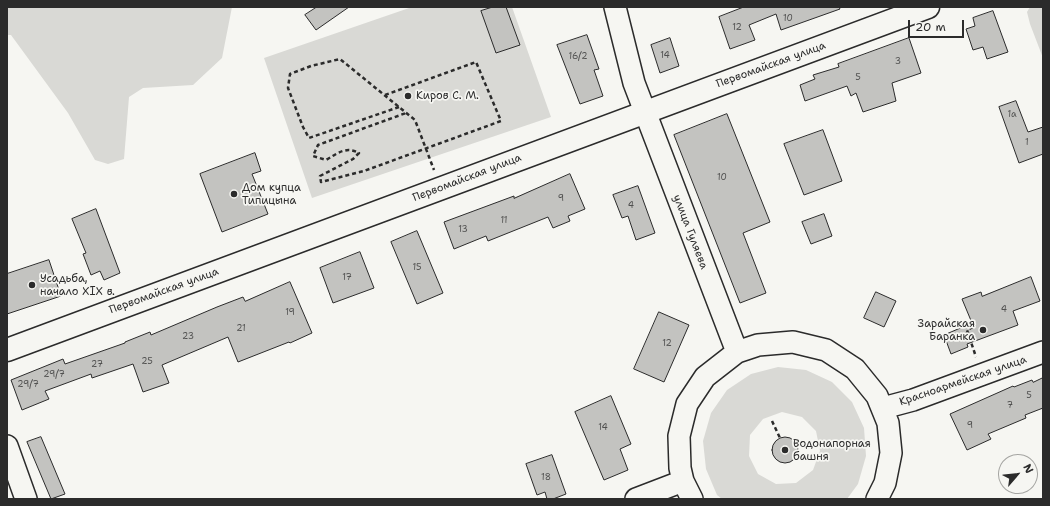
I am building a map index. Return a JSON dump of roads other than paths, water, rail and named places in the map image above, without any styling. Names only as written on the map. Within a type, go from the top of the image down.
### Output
[{"type":"main road","name":"Первомайская улица","points":[[7,350],[645,111],[928,7]]},
{"type":"street","name":"улица Гуляева","points":[[615,7],[634,83],[737,352]]},
{"type":"street","points":[[636,499],[687,490],[680,468],[679,436],[687,404],[705,377],[737,352],[758,345],[793,342],[826,350],[855,369],[877,396],[888,423],[891,453],[885,483],[877,499]]},
{"type":"street","name":"Красноармейская улица","points":[[883,408],[913,400],[1043,352]]},
{"type":"street","points":[[7,446],[26,499]]},
{"type":"place","name":"Киров С. М.","points":[[408,96]]},
{"type":"place","name":"Дом купца Типицына","points":[[234,194]]},
{"type":"place","name":"Усадьба, начало XIX в.","points":[[32,285]]},
{"type":"place","name":"Зарайская Баранка","points":[[983,330]]},
{"type":"place","name":"Водонапорная башня","points":[[785,450]]}]
